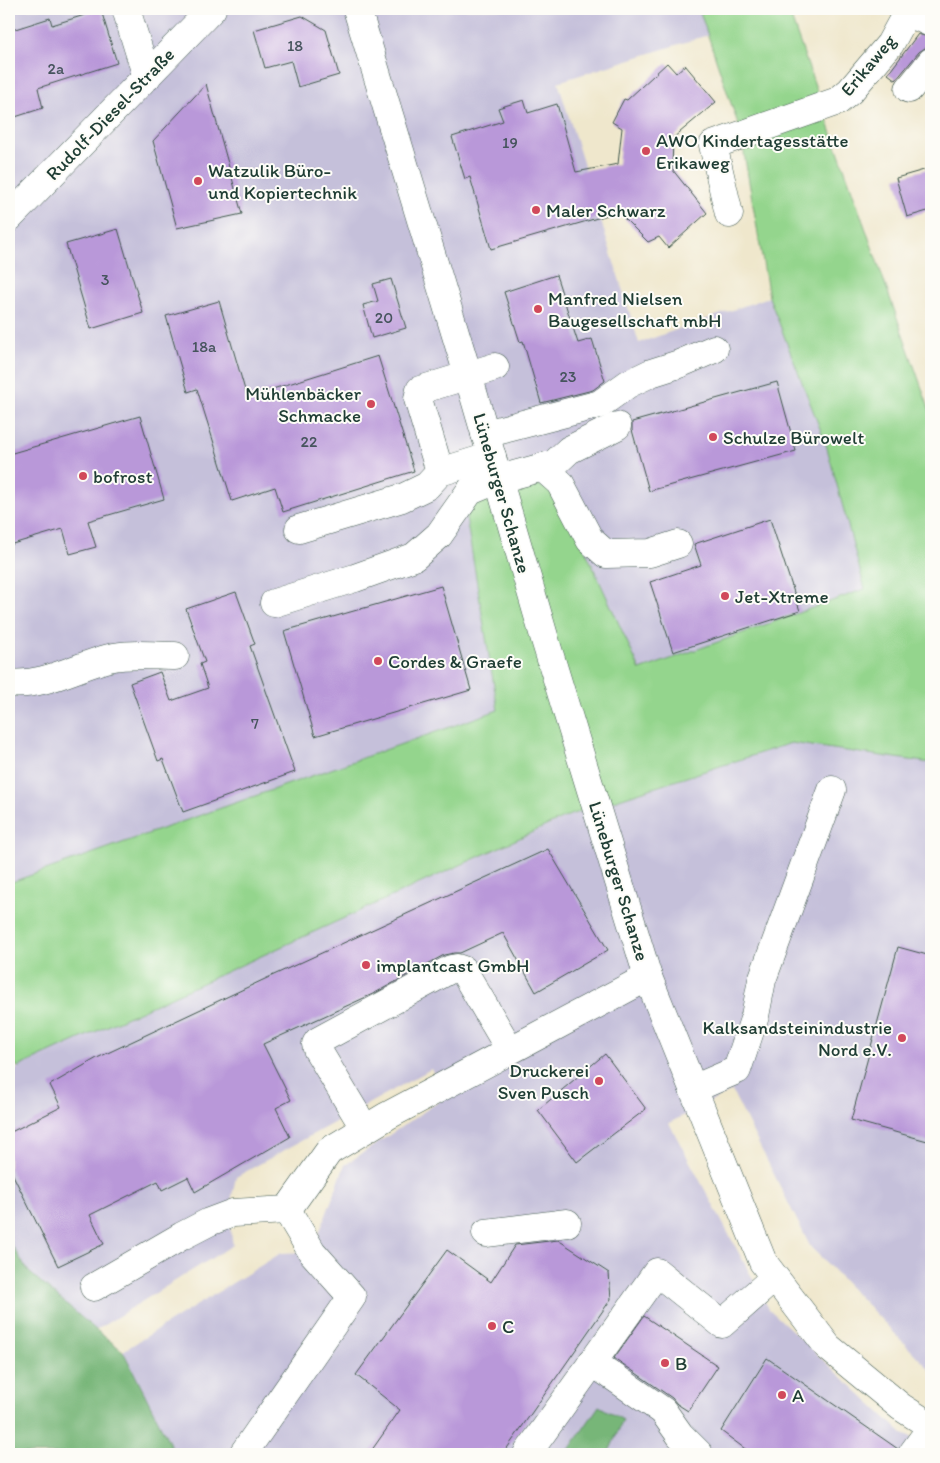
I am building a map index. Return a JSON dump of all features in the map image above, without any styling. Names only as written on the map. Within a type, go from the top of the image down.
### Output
[{"type":"street","points":[[126,9],[147,77]]},
{"type":"street","name":"Rudolf-Diesel-Straße","points":[[9,218],[212,9]]},
{"type":"street","name":"Lüneburger Schanze","points":[[357,9],[468,375],[546,644],[648,977],[763,1262],[828,1347],[901,1407],[931,1427]]},
{"type":"street","name":"Erikaweg","points":[[729,214],[713,145],[838,101],[850,91],[916,15]]},
{"type":"street","points":[[908,89],[931,62]]},
{"type":"street","points":[[299,529],[402,498],[427,486],[440,472],[492,456],[600,404],[628,384],[651,373],[679,364],[714,349]]},
{"type":"street","points":[[440,472],[418,399],[420,390],[495,367]]},
{"type":"street","points":[[492,456],[542,467],[554,464],[569,450],[611,429],[598,412],[600,404]]},
{"type":"street","points":[[274,603],[355,578],[414,557],[439,535],[492,456]]},
{"type":"street","points":[[542,467],[560,483],[590,540],[606,554],[650,553],[678,544]]},
{"type":"street","points":[[9,682],[28,683],[46,679],[111,658],[123,656],[175,656]]},
{"type":"street","points":[[693,1089],[736,1070],[755,1016],[762,980],[832,790]]},
{"type":"street","points":[[365,1129],[317,1049],[316,1044],[318,1041],[451,969],[457,968],[463,970],[510,1050]]},
{"type":"street","name":"Lüneburger Schanze","points":[[287,1210],[329,1151],[396,1111],[648,977]]},
{"type":"street","points":[[94,1287],[209,1222],[233,1213],[287,1210],[312,1252],[352,1297],[243,1454]]},
{"type":"street","points":[[486,1233],[567,1223]]},
{"type":"street","points":[[527,1454],[657,1272],[722,1324],[774,1278]]},
{"type":"street","points":[[592,1362],[663,1411],[680,1435],[699,1454]]},
{"type":"street","points":[[912,1454],[931,1427]]},
{"type":"shaded area","points":[[9,9],[699,9],[708,35],[558,82],[639,343],[769,297],[826,444],[865,589],[640,670],[560,495],[466,517],[498,710],[9,883]]},
{"type":"shaded area","points":[[791,743],[931,763],[931,1371],[810,1246],[732,1091],[669,1123],[769,1309],[903,1434],[931,1446],[931,1454],[175,1454],[123,1351],[281,1253],[312,1252],[345,1165],[447,1096],[431,1069],[236,1177],[228,1215],[233,1245],[96,1330],[29,1272],[9,1241],[9,1080],[18,1067],[571,815]]},
{"type":"green space","points":[[699,9],[788,9],[931,414],[931,763],[791,743],[570,815],[18,1067],[9,1060],[9,883],[498,710],[466,517],[479,496],[537,484],[560,495],[640,670],[865,589],[826,444],[769,297],[740,130]]},
{"type":"green space","points":[[9,1241],[29,1272],[123,1351],[175,1454],[9,1454]]},
{"type":"green space","points":[[599,1406],[623,1420],[608,1454],[566,1454]]},
{"type":"building","points":[[101,10],[117,63],[38,88],[43,108],[9,119],[9,31],[50,18],[52,25]]},
{"type":"building","points":[[302,16],[326,30],[339,75],[298,87],[291,61],[265,68],[254,30]]},
{"type":"building","points":[[918,34],[931,38],[931,47],[919,52],[896,80],[888,74]]},
{"type":"building","points":[[667,63],[676,73],[685,65],[716,102],[673,138],[672,169],[707,213],[668,248],[659,237],[648,242],[618,212],[491,249],[470,177],[465,179],[452,137],[503,121],[498,108],[524,100],[528,113],[557,104],[576,172],[618,164],[622,128],[612,122],[624,99],[627,100]]},
{"type":"building","name":"Watzulik Büro- und Kopiertechnik","points":[[206,84],[242,214],[177,228],[153,141]]},
{"type":"building","points":[[931,168],[931,210],[907,217],[896,178]]},
{"type":"building","points":[[118,229],[143,313],[91,329],[66,244]]},
{"type":"building","points":[[556,275],[578,343],[592,339],[605,381],[593,390],[541,403],[523,341],[520,342],[504,292]]},
{"type":"building","points":[[391,279],[406,328],[372,338],[363,305],[378,301],[373,284]]},
{"type":"building","points":[[219,301],[247,397],[378,356],[414,471],[283,512],[275,487],[232,501],[197,389],[188,392],[166,316]]},
{"type":"building","name":"Schulze Bürowelt","points":[[777,382],[796,451],[649,491],[632,430],[632,422]]},
{"type":"building","name":"bofrost","points":[[140,416],[164,499],[88,521],[96,547],[70,554],[63,529],[9,545],[9,454]]},
{"type":"building","name":"Jet-Xtreme","points":[[770,519],[800,611],[673,652],[650,582],[701,565],[694,544]]},
{"type":"building","name":"Cordes & Graefe","points":[[441,586],[471,690],[315,736],[284,631]]},
{"type":"building","points":[[236,592],[255,644],[250,646],[295,772],[183,812],[163,759],[158,761],[130,683],[160,672],[171,701],[208,688],[200,664],[205,662],[186,609]]},
{"type":"building","points":[[548,849],[608,950],[536,992],[503,933],[460,953],[444,955],[375,993],[263,1044],[291,1100],[276,1108],[290,1137],[195,1192],[188,1177],[162,1190],[158,1181],[90,1215],[104,1244],[58,1266],[9,1167],[9,1133],[61,1107],[50,1085],[97,1058]]},
{"type":"building","name":"Kalksandsteinindustrie Nord e.V.","points":[[898,947],[931,956],[931,1142],[851,1120]]},
{"type":"building","name":"Druckerei Sven Pusch","points":[[605,1054],[646,1109],[577,1162],[538,1110]]},
{"type":"building","name":"C","points":[[558,1240],[609,1273],[611,1299],[503,1454],[369,1454],[400,1410],[356,1375],[447,1250],[491,1282],[515,1245]]},
{"type":"building","name":"B","points":[[644,1316],[718,1366],[688,1411],[614,1358]]},
{"type":"building","name":"A","points":[[767,1358],[898,1449],[897,1454],[752,1454],[721,1431]]},
{"type":"place","name":"AWO Kindertagesstätte Erikaweg","points":[[646,151]]},
{"type":"place","name":"Watzulik Büro- und Kopiertechnik","points":[[198,181]]},
{"type":"place","name":"Maler Schwarz","points":[[536,210]]},
{"type":"place","name":"Manfred Nielsen Baugesellschaft mbH","points":[[538,309]]},
{"type":"place","name":"Mühlenbäcker Schmacke","points":[[371,404]]},
{"type":"place","name":"Schulze Bürowelt","points":[[713,437]]},
{"type":"place","name":"bofrost","points":[[83,476]]},
{"type":"place","name":"Jet-Xtreme","points":[[725,596]]},
{"type":"place","name":"Cordes & Graefe","points":[[378,661]]},
{"type":"place","name":"implantcast GmbH","points":[[366,965]]},
{"type":"place","name":"Kalksandsteinindustrie Nord e.V.","points":[[902,1038]]},
{"type":"place","name":"Druckerei Sven Pusch","points":[[599,1081]]},
{"type":"place","name":"C","points":[[492,1326]]},
{"type":"place","name":"B","points":[[665,1363]]},
{"type":"place","name":"A","points":[[782,1395]]}]
